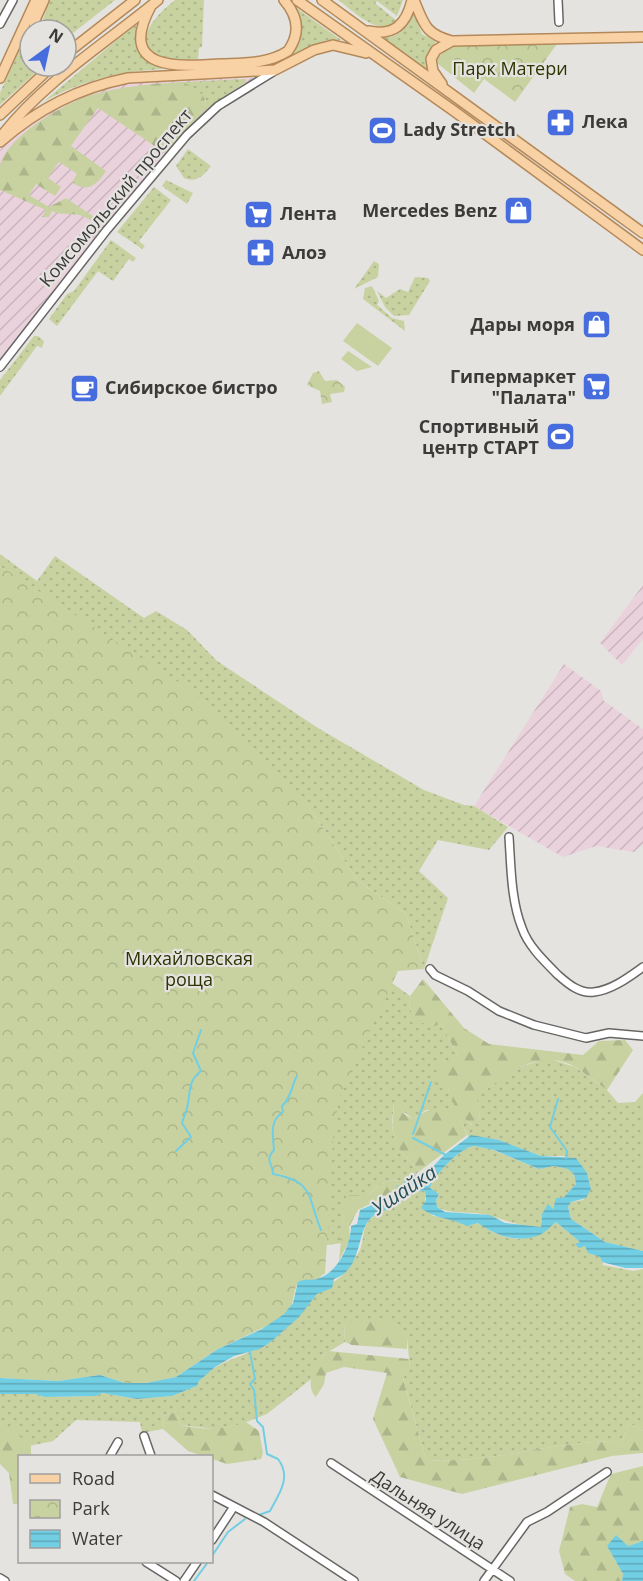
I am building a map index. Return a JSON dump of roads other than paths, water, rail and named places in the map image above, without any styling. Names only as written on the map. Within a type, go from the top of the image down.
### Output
[{"type":"main road","points":[[0,78],[36,0]]},
{"type":"main road","points":[[36,18],[44,0]]},
{"type":"main road","points":[[78,44],[135,0]]},
{"type":"main road","points":[[155,3],[140,35],[142,45],[149,56],[160,64],[172,66],[262,61],[288,51],[297,31],[295,16],[284,0]]},
{"type":"main road","points":[[297,0],[643,250]]},
{"type":"main road","points":[[322,0],[643,233]]},
{"type":"main road","points":[[364,30],[387,33],[399,28],[413,0]]},
{"type":"main road","points":[[413,0],[428,30],[438,38],[452,41],[643,37]]},
{"type":"main road","points":[[0,140],[27,106],[155,3]]},
{"type":"main road","points":[[446,90],[433,71],[431,59],[435,50],[452,41]]},
{"type":"main road","points":[[0,140],[21,123],[60,99],[104,83],[128,78],[275,70],[314,50],[333,45],[356,49],[387,63]]},
{"type":"main road","points":[[0,115],[39,78]]},
{"type":"street","points":[[0,24],[13,0]]},
{"type":"street","points":[[558,0],[559,21]]},
{"type":"street","name":"Комсомольский проспект","points":[[0,367],[106,231],[203,118],[232,96],[275,70]]},
{"type":"street","points":[[510,837],[512,875],[522,930],[543,959],[567,984],[578,990],[592,992],[623,981],[643,967]]},
{"type":"street","points":[[430,969],[435,975],[468,991],[499,1011],[534,1025],[586,1038],[609,1033],[643,1036]]},
{"type":"street","points":[[144,1436],[151,1455]]},
{"type":"street","points":[[111,1455],[118,1442]]},
{"type":"street","name":"Дальняя улица","points":[[331,1463],[510,1581]]},
{"type":"street","points":[[484,1581],[527,1522],[547,1512],[607,1472]]},
{"type":"street","points":[[213,1496],[233,1508],[264,1522],[354,1581]]},
{"type":"street","points":[[213,1538],[233,1508]]},
{"type":"street","points":[[148,1563],[176,1581]]},
{"type":"street","points":[[184,1581],[196,1563]]},
{"type":"street","points":[[0,1578],[5,1581]]},
{"type":"water","name":"Ушайка","points":[[471,1135],[499,1140],[541,1156],[576,1158],[587,1173],[591,1189],[586,1198],[571,1202],[568,1207],[571,1219],[605,1242],[643,1251],[643,1268],[625,1268],[602,1262],[600,1257],[588,1253],[585,1246],[579,1248],[575,1244],[580,1242],[556,1222],[540,1235],[521,1239],[506,1237],[478,1223],[467,1226],[437,1216],[421,1208],[426,1200],[425,1191],[420,1191],[371,1218],[366,1224],[350,1267],[334,1279],[332,1288],[317,1294],[299,1317],[272,1341],[260,1349],[234,1356],[215,1367],[199,1381],[197,1386],[172,1396],[137,1399],[102,1393],[96,1396],[45,1397],[35,1394],[0,1394],[0,1378],[58,1381],[100,1375],[125,1383],[146,1383],[176,1377],[218,1349],[262,1329],[284,1314],[293,1303],[298,1282],[324,1276],[337,1265],[346,1250],[351,1226],[357,1224],[360,1210],[388,1198],[398,1188],[396,1186],[402,1185],[410,1177],[427,1173],[444,1155]],"holes":[[[474,1146],[494,1150],[539,1169],[554,1166],[568,1169],[574,1174],[576,1184],[563,1198],[556,1198],[553,1209],[548,1204],[542,1214],[541,1227],[505,1223],[490,1215],[445,1212],[437,1207],[436,1200],[439,1194],[430,1188],[448,1163],[462,1151]]]},
{"type":"water","points":[[616,1535],[628,1546],[643,1541],[643,1581],[622,1581],[623,1574],[607,1546]]},
{"type":"waterway","points":[[176,1151],[191,1137],[182,1123],[187,1110],[191,1083],[201,1071],[193,1053],[201,1030]]},
{"type":"waterway","points":[[297,1076],[288,1099],[282,1106],[283,1112],[274,1124],[274,1150],[269,1160],[273,1174],[296,1181],[308,1192],[321,1230]]},
{"type":"waterway","points":[[413,1134],[431,1082]]},
{"type":"waterway","points":[[558,1099],[550,1127],[567,1151],[566,1158]]},
{"type":"waterway","points":[[413,1138],[448,1156]]},
{"type":"waterway","points":[[250,1352],[255,1379],[250,1384],[254,1390],[257,1421],[263,1427],[267,1454],[278,1459],[284,1472],[283,1485],[270,1511],[259,1515]]},
{"type":"waterway","points":[[213,1554],[228,1532],[245,1519]]},
{"type":"waterway","points":[[194,1581],[207,1563]]},
{"type":"place","name":"Лека","points":[[561,122]]},
{"type":"place","name":"Lady Stretch","points":[[382,130]]},
{"type":"place","name":"Mercedes Benz","points":[[518,211]]},
{"type":"place","name":"Лента","points":[[259,214]]},
{"type":"place","name":"Алоэ","points":[[261,253]]},
{"type":"place","name":"Дары моря","points":[[596,325]]},
{"type":"place","name":"Гипермаркет \"Палата\"","points":[[597,387]]},
{"type":"place","name":"Сибирское бистро","points":[[84,388]]},
{"type":"place","name":"Спортивный центр СТАРТ","points":[[560,437]]},
{"type":"park label","name":"Парк Матери","points":[[510,69]]},
{"type":"park label","name":"Михайловская роща","points":[[189,969]]}]
